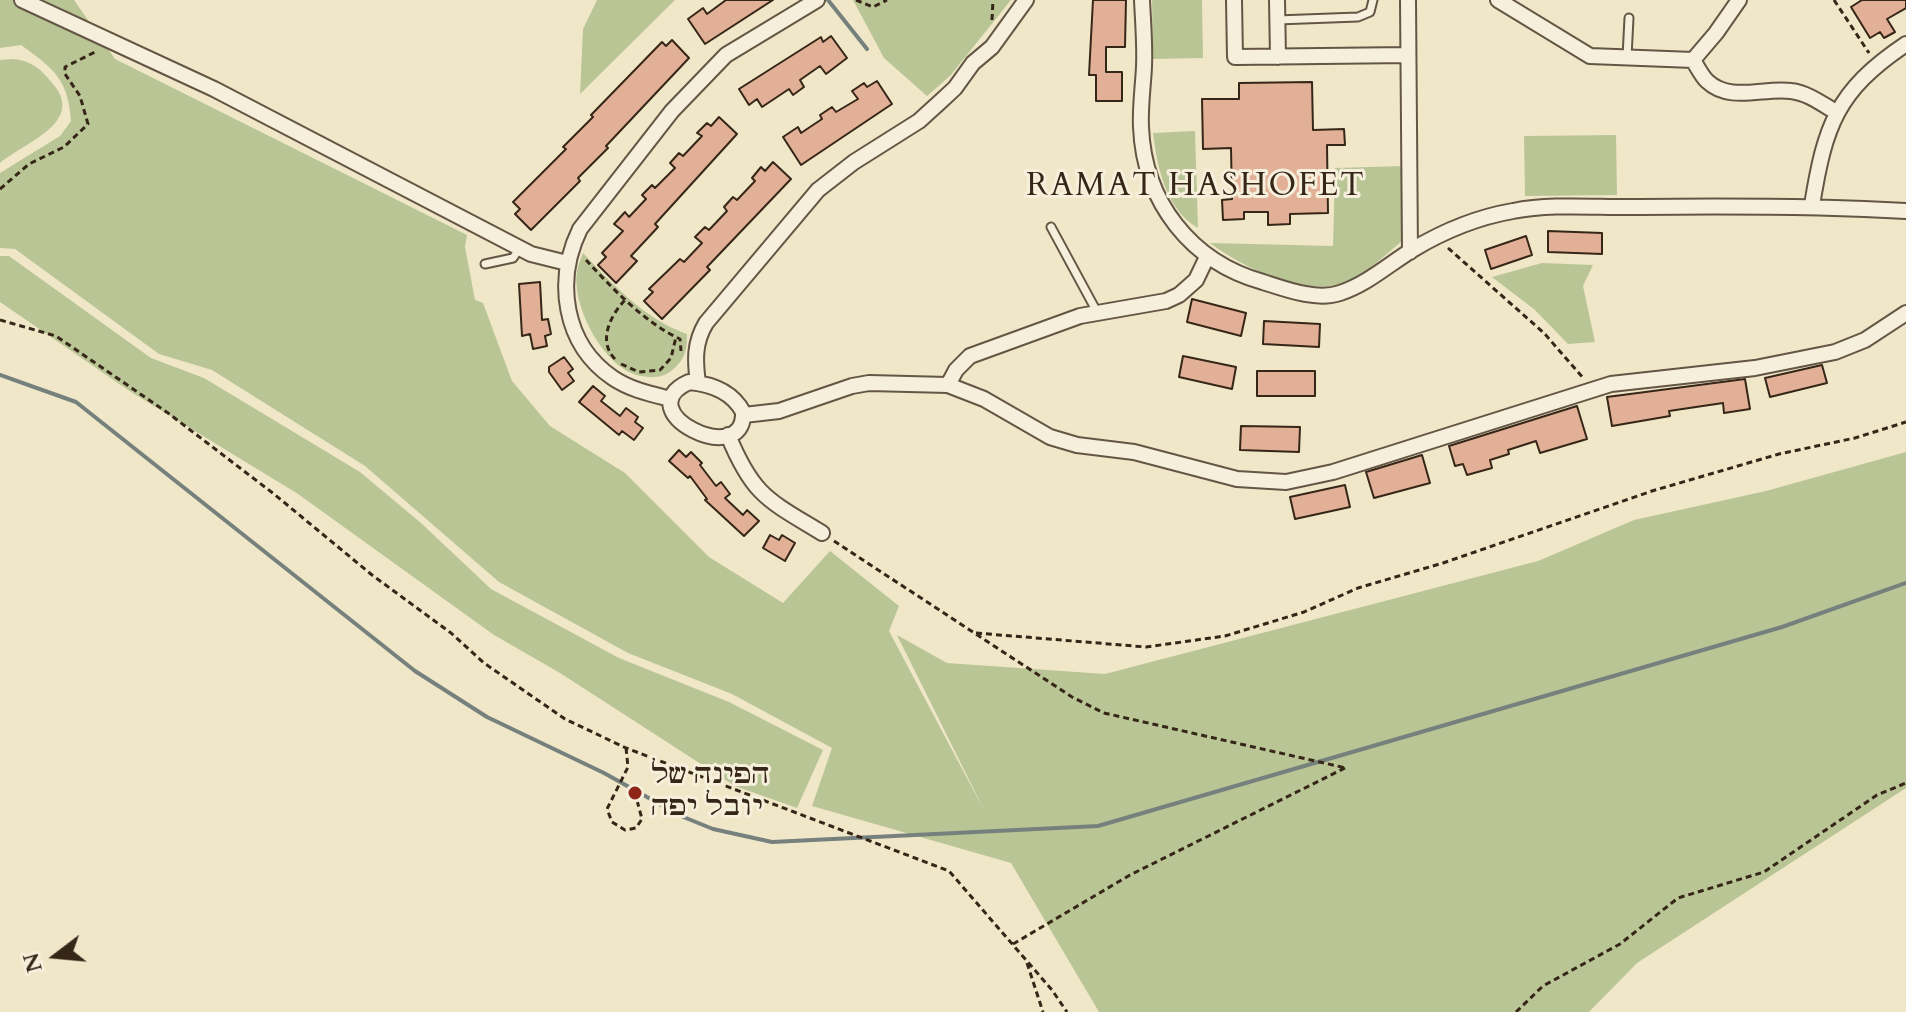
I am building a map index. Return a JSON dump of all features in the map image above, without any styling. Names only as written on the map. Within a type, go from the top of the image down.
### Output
[{"type":"street","points":[[22,0],[214,89],[520,248],[543,258],[567,263]]},
{"type":"street","points":[[671,399],[637,390],[616,380],[599,367],[587,352],[571,321],[564,283],[572,246],[580,229],[672,111],[726,55],[817,0]]},
{"type":"street","points":[[694,382],[699,334],[706,323],[818,190],[854,162],[919,121],[941,101],[973,63],[992,47],[1026,0]]},
{"type":"street","points":[[1142,0],[1144,68],[1140,113],[1145,157],[1171,218],[1187,239],[1207,257],[1229,270],[1289,290],[1336,295],[1368,281],[1438,236],[1514,210],[1812,205],[1906,211]]},
{"type":"street","points":[[1234,0],[1235,57],[1408,55]]},
{"type":"street","points":[[1277,0],[1278,57]]},
{"type":"street","points":[[1408,0],[1410,252]]},
{"type":"street","points":[[1498,0],[1590,56],[1693,60]]},
{"type":"street","points":[[1693,60],[1739,0]]},
{"type":"street","points":[[1812,205],[1821,153],[1836,112],[1878,66],[1906,44]]},
{"type":"street","points":[[1693,60],[1708,82],[1723,90],[1736,93],[1791,90],[1807,95],[1836,112]]},
{"type":"street","points":[[948,385],[956,370],[970,356],[1097,312],[1150,305],[1179,295],[1196,280],[1207,257]]},
{"type":"street","points":[[744,415],[779,411],[869,383],[948,385],[971,393],[1061,441],[1134,452],[1223,476],[1266,482],[1305,479],[1593,389],[1633,380],[1755,368],[1835,352],[1865,340],[1906,313]]},
{"type":"street","points":[[694,382],[711,385],[734,397],[744,415],[741,426],[728,435],[709,436],[689,429],[676,417],[671,399],[676,391],[694,382]]},
{"type":"street","points":[[728,435],[738,461],[756,489],[769,501],[822,533]]},
{"type":"lane","points":[[1277,20],[1358,17],[1370,12],[1373,0]]},
{"type":"lane","points":[[1627,57],[1629,18]]},
{"type":"lane","points":[[1051,227],[1097,312]]},
{"type":"lane","points":[[485,264],[513,258],[520,248]]},
{"type":"path","points":[[856,0],[873,7],[887,0]]},
{"type":"path","points":[[1834,0],[1878,66]]},
{"type":"path","points":[[0,189],[29,164],[64,147],[88,124],[80,96],[65,74],[65,67],[113,42]]},
{"type":"path","points":[[1438,236],[1453,253],[1544,333],[1593,389]]},
{"type":"path","points":[[572,246],[626,299],[662,329],[680,339],[694,382]]},
{"type":"path","points":[[626,299],[610,320],[607,339],[610,355],[622,365],[639,372],[660,370],[671,358],[676,337]]},
{"type":"path","points":[[0,320],[56,336],[168,413],[372,575],[451,633],[484,663],[565,719],[626,748],[949,871],[1052,990],[1067,1012]]},
{"type":"path","points":[[976,633],[1146,647],[1225,636],[1304,612],[1358,588],[1457,558],[1652,491],[1779,454],[1855,438],[1906,422]]},
{"type":"path","points":[[822,533],[1072,697],[1104,713],[1346,768],[1130,875],[1013,944]]},
{"type":"path","points":[[626,748],[628,767],[607,809],[612,822],[625,830],[636,828],[642,819],[635,793]]},
{"type":"path","points":[[1516,1012],[1543,986],[1620,944],[1678,898],[1764,872],[1877,795],[1906,783]]},
{"type":"path","points":[[1018,950],[1020,939]]},
{"type":"path","points":[[1025,959],[1043,1012]]},
{"type":"green space","points":[[0,0],[74,0],[115,59],[467,235],[465,247],[475,300],[483,303],[512,381],[550,426],[625,473],[709,557],[783,603],[830,551],[899,606],[889,631],[985,812],[897,635],[947,663],[1105,674],[1538,561],[1634,520],[1766,491],[1906,452],[1906,788],[1637,963],[1589,1012],[1099,1012],[1011,863],[812,806],[832,748],[732,694],[628,653],[499,582],[365,466],[212,370],[159,354],[15,249],[0,248],[0,173],[60,136],[71,121],[67,95],[51,69],[21,45],[0,48]]},
{"type":"green space","points":[[597,0],[675,0],[580,94],[583,29]]},
{"type":"green space","points":[[853,0],[1011,0],[950,76],[927,96],[884,58]]},
{"type":"green space","points":[[1152,0],[1202,0],[1203,58],[1153,59]]},
{"type":"green space","points":[[0,60],[30,63],[44,74],[61,97],[62,110],[48,130],[0,163]]},
{"type":"green space","points":[[1195,131],[1198,228],[1187,220],[1171,199],[1157,160],[1153,133]]},
{"type":"green space","points":[[1616,135],[1617,195],[1525,196],[1524,136]]},
{"type":"green space","points":[[1404,166],[1402,241],[1368,269],[1346,282],[1312,286],[1275,278],[1210,243],[1333,246],[1335,168]]},
{"type":"green space","points":[[583,253],[618,289],[644,310],[687,334],[684,355],[671,371],[657,377],[641,376],[615,362],[603,349],[579,301],[577,271]]},
{"type":"green space","points":[[0,256],[9,256],[151,358],[204,378],[360,472],[421,523],[491,589],[619,658],[729,702],[823,750],[797,808],[735,786],[560,673],[494,635],[298,494],[131,392],[0,302]]},
{"type":"green space","points":[[1542,263],[1593,265],[1583,286],[1595,342],[1568,344],[1535,310],[1492,277]]},
{"type":"building","points":[[726,0],[773,0],[705,44],[688,19],[703,8],[707,14]]},
{"type":"building","points":[[1093,0],[1126,0],[1125,47],[1106,47],[1106,72],[1122,72],[1122,101],[1096,101],[1096,75],[1089,75]]},
{"type":"building","points":[[1862,0],[1906,0],[1906,8],[1887,19],[1895,32],[1884,38],[1880,32],[1870,38],[1851,7]]},
{"type":"building","points":[[831,36],[847,58],[826,74],[820,66],[800,80],[804,87],[793,95],[789,89],[762,107],[757,99],[749,105],[739,89],[821,37],[823,42]]},
{"type":"building","points":[[672,40],[689,58],[606,146],[608,148],[578,178],[580,181],[531,230],[515,214],[520,209],[513,202],[566,149],[563,147],[593,117],[591,115],[662,42],[666,46]]},
{"type":"building","points":[[877,81],[892,104],[801,165],[783,137],[798,127],[801,133],[822,119],[820,115],[832,107],[836,112],[858,99],[852,91],[864,83],[867,87]]},
{"type":"building","points":[[1312,82],[1313,130],[1344,129],[1345,145],[1327,145],[1328,213],[1290,214],[1290,224],[1268,225],[1268,212],[1244,212],[1244,219],[1223,220],[1222,200],[1232,199],[1231,148],[1203,149],[1202,99],[1239,99],[1239,83]]},
{"type":"building","points":[[719,117],[737,134],[655,224],[658,227],[631,256],[637,261],[616,283],[598,265],[606,257],[602,253],[623,231],[614,224],[625,212],[629,217],[646,199],[642,195],[652,185],[655,188],[675,168],[670,163],[679,153],[683,156],[702,136],[697,133],[707,123],[711,126]]},
{"type":"building","points":[[773,162],[791,179],[662,319],[644,301],[653,292],[649,289],[680,259],[684,262],[702,243],[695,237],[705,227],[709,230],[727,211],[724,207],[733,197],[737,200],[755,181],[752,178],[761,167],[765,171]]},
{"type":"building","points":[[1548,231],[1602,233],[1602,254],[1548,252]]},
{"type":"building","points":[[1526,236],[1532,255],[1491,269],[1485,250]]},
{"type":"building","points":[[540,282],[542,320],[548,319],[551,334],[545,336],[547,346],[533,349],[530,334],[522,336],[519,284]]},
{"type":"building","points":[[1192,299],[1246,313],[1241,336],[1187,322]]},
{"type":"building","points":[[1264,321],[1320,324],[1319,347],[1263,344]]},
{"type":"building","points":[[1183,356],[1236,367],[1232,389],[1179,377]]},
{"type":"building","points":[[564,357],[573,369],[568,373],[574,381],[562,390],[549,372],[549,367]]},
{"type":"building","points":[[1822,365],[1827,383],[1770,397],[1765,378]]},
{"type":"building","points":[[1257,371],[1315,371],[1315,396],[1257,396]]},
{"type":"building","points":[[1745,379],[1750,409],[1724,413],[1723,403],[1669,411],[1670,416],[1612,426],[1607,397]]},
{"type":"building","points":[[593,386],[605,396],[601,401],[620,416],[626,408],[638,417],[635,422],[643,428],[634,440],[622,431],[619,435],[579,402]]},
{"type":"building","points":[[1577,406],[1587,439],[1540,453],[1536,441],[1490,460],[1492,468],[1467,475],[1463,464],[1455,466],[1449,446]]},
{"type":"building","points":[[1241,426],[1300,427],[1299,452],[1240,450]]},
{"type":"building","points":[[679,450],[686,457],[691,452],[716,486],[721,482],[730,494],[725,498],[743,515],[747,510],[759,521],[744,536],[705,500],[690,476],[688,478],[669,461]]},
{"type":"building","points":[[1422,455],[1430,483],[1374,498],[1366,472]]},
{"type":"building","points":[[1345,485],[1350,507],[1295,519],[1290,497]]},
{"type":"building","points":[[770,535],[779,540],[782,535],[795,543],[785,561],[763,548]]},
{"type":"waterway","points":[[828,0],[867,49]]},
{"type":"waterway","points":[[0,375],[76,402],[415,671],[487,717],[604,773],[681,816],[713,829],[772,842],[1098,826],[1782,627],[1906,583]]},
{"type":"place","name":"הפינה של יובל יפה","points":[[635,793]]},
{"type":"district","name":"RAMAT HASHOFET","points":[[1196,188]]}]
